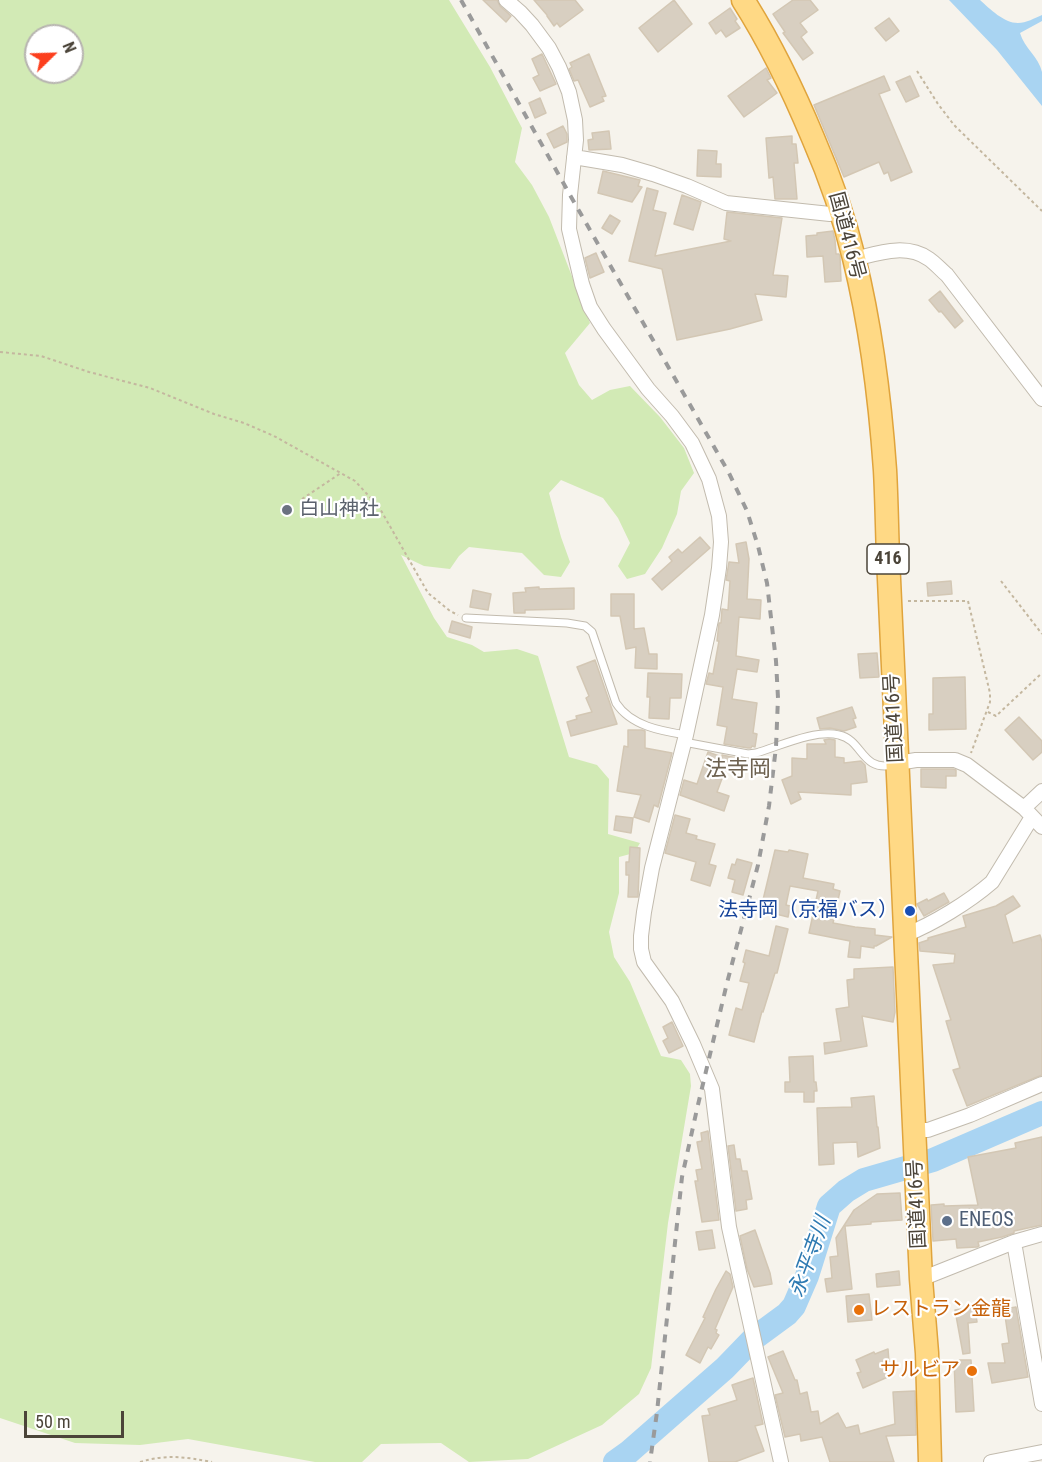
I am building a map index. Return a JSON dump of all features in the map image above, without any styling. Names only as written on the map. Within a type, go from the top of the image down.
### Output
[{"type":"highway","name":"国道416号","points":[[743,0],[760,27],[799,105],[841,210],[854,259],[872,350],[878,396],[885,470],[921,1279],[927,1353],[930,1462]]},
{"type":"street","points":[[506,0],[532,25],[549,48],[569,92],[575,120],[576,140],[569,230],[590,307],[648,389],[692,443],[709,479],[719,516],[721,542],[712,615],[685,739],[652,868],[644,912],[641,949],[644,962],[672,1001],[712,1089],[729,1227],[781,1462]]},
{"type":"street","points":[[574,157],[622,165],[653,174],[726,203],[830,214],[841,210]]},
{"type":"street","points":[[854,259],[891,250],[912,252],[928,258],[947,275],[1042,399]]},
{"type":"street","points":[[898,764],[916,760],[955,760],[967,765],[1033,817]]},
{"type":"street","points":[[905,935],[923,928],[992,882],[1033,817],[1042,791]]},
{"type":"street","points":[[915,1137],[1042,1084]]},
{"type":"street","points":[[921,1279],[1014,1242],[1042,1234]]},
{"type":"street","points":[[1014,1242],[1042,1404]]},
{"type":"street","points":[[991,1462],[1042,1452]]},
{"type":"lane","points":[[466,618],[567,622],[585,626],[592,632],[616,703],[623,713],[631,719],[685,739],[748,754],[827,733],[842,735],[853,742],[875,765],[898,764]]},
{"type":"path","points":[[917,71],[954,125],[1042,211]]},
{"type":"path","points":[[0,352],[41,356],[89,372],[150,388],[274,436],[341,473],[355,481],[379,507],[428,593],[450,611],[466,618]]},
{"type":"path","points":[[302,499],[341,473]]},
{"type":"path","points":[[1001,581],[1042,634]]},
{"type":"path","points":[[890,602],[968,601],[990,693],[990,702],[967,765]]},
{"type":"path","points":[[987,712],[996,716],[1042,673]]},
{"type":"path","points":[[140,1462],[156,1457],[183,1457],[212,1462]]},
{"type":"green space","points":[[0,0],[449,0],[490,67],[522,128],[515,162],[532,185],[549,217],[590,323],[565,353],[579,385],[592,400],[610,390],[630,386],[660,417],[684,448],[694,473],[681,491],[677,514],[662,548],[645,574],[627,579],[618,566],[630,543],[618,518],[603,498],[561,480],[549,493],[570,562],[561,577],[544,575],[522,553],[469,547],[450,569],[424,566],[401,555],[434,618],[447,637],[472,645],[484,652],[517,649],[538,656],[569,757],[597,765],[609,779],[608,834],[640,843],[634,853],[619,857],[619,893],[609,932],[614,957],[630,982],[661,1056],[681,1060],[690,1074],[691,1086],[668,1223],[651,1368],[639,1394],[602,1425],[528,1459],[469,1462],[441,1443],[381,1444],[362,1462],[315,1462],[188,1439],[140,1445],[75,1443],[0,1418]]},
{"type":"water","points":[[949,0],[980,0],[998,15],[1008,21],[1018,23],[1042,15],[1042,21],[1020,33],[1042,72],[1042,106],[997,50]]},
{"type":"building","points":[[483,0],[497,0],[511,16],[506,22]]},
{"type":"building","points":[[534,0],[575,0],[583,10],[560,27],[557,23],[554,26]]},
{"type":"building","points":[[674,0],[692,24],[658,52],[639,28]]},
{"type":"building","points":[[793,0],[810,0],[818,10],[800,23],[807,32],[801,37],[813,53],[803,60],[783,33],[785,32],[773,14]]},
{"type":"building","points":[[730,8],[740,28],[726,37],[721,30],[716,34],[709,23]]},
{"type":"building","points":[[889,18],[899,31],[886,41],[875,28]]},
{"type":"building","points":[[542,54],[556,84],[540,91],[533,78],[539,75],[532,59]]},
{"type":"building","points":[[589,54],[606,96],[602,97],[604,101],[590,107],[578,80],[574,81],[569,69],[572,67],[570,63]]},
{"type":"building","points":[[766,68],[771,78],[767,80],[777,93],[744,117],[728,96]]},
{"type":"building","points":[[884,76],[890,90],[879,94],[912,172],[891,181],[888,172],[884,174],[879,162],[844,177],[814,105]]},
{"type":"building","points":[[910,76],[919,96],[906,102],[896,82]]},
{"type":"building","points":[[540,98],[546,113],[535,118],[529,103]]},
{"type":"building","points":[[563,126],[567,134],[567,142],[554,148],[547,134]]},
{"type":"building","points":[[609,131],[611,149],[589,150],[588,140],[593,139],[592,133]]},
{"type":"building","points":[[792,136],[792,144],[796,144],[798,163],[794,163],[797,199],[775,199],[773,177],[769,178],[766,138]]},
{"type":"building","points":[[698,150],[717,151],[716,164],[721,164],[721,177],[697,176]]},
{"type":"building","points":[[603,171],[640,180],[638,186],[642,187],[632,202],[598,193]]},
{"type":"building","points":[[647,188],[658,191],[653,210],[666,213],[655,256],[731,241],[724,239],[727,212],[782,218],[773,275],[788,276],[786,297],[755,294],[762,320],[677,340],[662,269],[629,261]]},
{"type":"building","points":[[682,195],[701,202],[693,230],[674,224]]},
{"type":"building","points":[[610,215],[620,221],[612,234],[602,228]]},
{"type":"building","points":[[833,231],[836,254],[840,256],[841,281],[825,282],[823,256],[807,257],[806,236]]},
{"type":"building","points":[[596,253],[604,272],[590,278],[585,258]]},
{"type":"building","points":[[940,291],[963,321],[955,328],[929,300]]},
{"type":"building","points":[[700,537],[710,548],[662,590],[652,579],[672,561],[669,557],[678,549],[682,553]]},
{"type":"building","points":[[746,542],[749,559],[747,599],[761,600],[760,619],[739,617],[736,656],[759,660],[757,672],[737,669],[732,699],[757,703],[753,733],[757,734],[755,747],[751,748],[724,744],[727,727],[717,725],[723,687],[706,684],[709,673],[713,674],[722,609],[728,610],[730,581],[726,580],[729,562],[739,563],[736,544]]},
{"type":"building","points":[[951,581],[952,594],[928,596],[927,583]]},
{"type":"building","points":[[539,587],[539,589],[574,588],[574,609],[525,610],[525,613],[514,613],[513,593],[526,592],[525,588]]},
{"type":"building","points":[[473,590],[491,594],[488,610],[470,607]]},
{"type":"building","points":[[611,594],[634,594],[634,629],[644,628],[649,654],[657,654],[657,669],[635,668],[636,647],[626,649],[620,616],[611,616]]},
{"type":"building","points":[[452,621],[472,627],[470,638],[449,632]]},
{"type":"building","points":[[877,653],[879,677],[860,678],[858,654]]},
{"type":"building","points":[[595,660],[617,724],[571,736],[567,722],[577,719],[576,716],[592,712],[586,698],[589,696],[577,667]]},
{"type":"building","points":[[648,673],[682,674],[681,698],[670,698],[669,719],[649,718]]},
{"type":"building","points":[[965,677],[966,729],[929,730],[929,714],[933,714],[933,678]]},
{"type":"building","points":[[852,707],[856,727],[844,731],[830,728],[820,729],[817,718]]},
{"type":"building","points":[[1019,717],[1042,741],[1042,752],[1033,760],[1005,730]]},
{"type":"building","points":[[628,730],[645,731],[645,748],[672,753],[658,807],[654,805],[649,822],[634,817],[641,795],[617,791],[624,746],[628,747]]},
{"type":"building","points":[[824,740],[835,740],[835,757],[844,758],[844,763],[861,761],[865,765],[867,782],[851,784],[851,795],[798,792],[801,799],[791,804],[782,780],[792,776],[792,758],[807,759],[807,744],[826,744]]},
{"type":"building","points":[[708,752],[722,757],[722,755],[747,760],[744,768],[727,765],[717,792],[729,796],[724,811],[680,795],[684,780],[697,784]]},
{"type":"building","points":[[921,769],[953,769],[956,770],[956,776],[946,776],[946,788],[921,787]]},
{"type":"building","points":[[675,815],[690,819],[686,833],[697,836],[696,839],[715,844],[709,864],[716,866],[710,886],[691,880],[696,862],[665,853]]},
{"type":"building","points":[[616,816],[633,818],[631,833],[614,830]]},
{"type":"building","points":[[630,847],[640,848],[638,897],[628,897],[629,875],[626,875],[626,862],[629,862]]},
{"type":"building","points":[[775,850],[808,854],[803,878],[834,884],[833,889],[840,891],[833,923],[875,929],[875,935],[892,937],[874,948],[861,946],[860,958],[848,957],[850,941],[809,933],[818,891],[790,886],[786,905],[790,906],[788,917],[776,914],[777,908],[762,904]]},
{"type":"building","points":[[737,859],[752,863],[743,895],[732,892],[735,880],[728,878],[732,864],[735,865]]},
{"type":"building","points":[[944,893],[949,902],[924,916],[917,904]]},
{"type":"building","points":[[1013,896],[1020,906],[1005,915],[1013,943],[1040,935],[1042,942],[1042,1075],[967,1106],[953,1070],[960,1068],[946,1021],[951,1020],[933,965],[954,963],[955,954],[920,951],[919,943],[928,938],[966,927],[963,916],[996,906]]},
{"type":"building","points":[[776,926],[788,929],[777,973],[775,973],[762,1011],[754,1042],[729,1035],[736,1008],[742,1010],[749,983],[740,981],[746,950],[769,956]]},
{"type":"building","points":[[893,967],[895,1012],[893,1022],[862,1016],[867,1046],[825,1054],[824,1043],[841,1041],[836,1009],[849,1007],[847,980],[854,979],[854,969]]},
{"type":"building","points":[[672,1022],[683,1046],[669,1053],[663,1041],[668,1038],[663,1027]]},
{"type":"building","points":[[813,1056],[814,1082],[816,1082],[817,1091],[814,1091],[814,1102],[804,1102],[804,1092],[785,1092],[785,1082],[790,1082],[789,1057]]},
{"type":"building","points":[[874,1096],[880,1148],[858,1157],[857,1142],[833,1143],[834,1164],[819,1165],[817,1108],[852,1107],[851,1098]]},
{"type":"building","points":[[708,1131],[719,1220],[702,1222],[695,1181],[698,1181],[696,1170],[702,1169],[697,1142],[702,1141],[701,1133]]},
{"type":"building","points":[[1042,1137],[1042,1225],[978,1242],[977,1247],[957,1248],[956,1239],[933,1241],[931,1205],[978,1205],[968,1157],[1016,1148],[1015,1143]]},
{"type":"building","points":[[734,1145],[736,1159],[740,1159],[742,1171],[747,1171],[752,1199],[746,1200],[747,1209],[736,1211],[728,1146]]},
{"type":"building","points":[[900,1193],[902,1220],[845,1226],[852,1289],[827,1292],[825,1279],[832,1278],[830,1257],[838,1256],[836,1238],[854,1210],[877,1194]]},
{"type":"building","points":[[712,1230],[715,1248],[699,1250],[696,1232]]},
{"type":"building","points":[[755,1230],[772,1284],[754,1287],[747,1269],[740,1236]]},
{"type":"building","points":[[726,1271],[730,1274],[733,1287],[715,1329],[719,1335],[711,1349],[708,1347],[700,1363],[686,1355]]},
{"type":"building","points":[[899,1271],[900,1285],[877,1287],[876,1274]]},
{"type":"building","points":[[869,1294],[872,1320],[848,1322],[846,1296]]},
{"type":"building","points":[[975,1307],[977,1322],[968,1323],[970,1353],[963,1354],[955,1310]]},
{"type":"building","points":[[1016,1307],[1028,1377],[992,1383],[988,1363],[1005,1363],[1002,1344],[1009,1343],[1004,1309]]},
{"type":"building","points":[[888,1349],[889,1362],[885,1363],[890,1376],[863,1388],[857,1373],[861,1372],[856,1360]]},
{"type":"building","points":[[783,1351],[795,1380],[797,1380],[800,1394],[807,1392],[811,1412],[818,1411],[820,1424],[838,1413],[846,1428],[858,1425],[860,1434],[895,1424],[893,1392],[915,1391],[916,1435],[886,1436],[894,1462],[830,1462],[822,1437],[801,1441],[800,1434],[785,1437],[775,1395],[783,1393],[768,1357]]},
{"type":"building","points":[[954,1360],[971,1360],[974,1411],[956,1412]]},
{"type":"building","points":[[753,1378],[763,1424],[755,1426],[764,1451],[735,1462],[709,1462],[702,1416],[710,1415],[708,1409],[737,1400],[732,1385]]},
{"type":"waterway","name":"永平寺川","points":[[615,1462],[725,1368],[753,1339],[787,1314],[794,1306],[807,1276],[829,1206],[846,1191],[864,1180],[933,1160],[1042,1113]]},
{"type":"railway","points":[[461,0],[729,473],[747,511],[767,583],[778,698],[776,747],[769,806],[758,865],[727,983],[682,1177],[650,1462]]},
{"type":"place","name":"白山神社","points":[[287,510]]},
{"type":"place","name":"法寺岡（京福バス）","points":[[910,911]]},
{"type":"place","name":"ENEOS","points":[[947,1221]]},
{"type":"place","name":"レストラン金龍","points":[[859,1310]]},
{"type":"place","name":"サルビア","points":[[972,1371]]},
{"type":"district","name":"法寺岡","points":[[738,770]]}]
